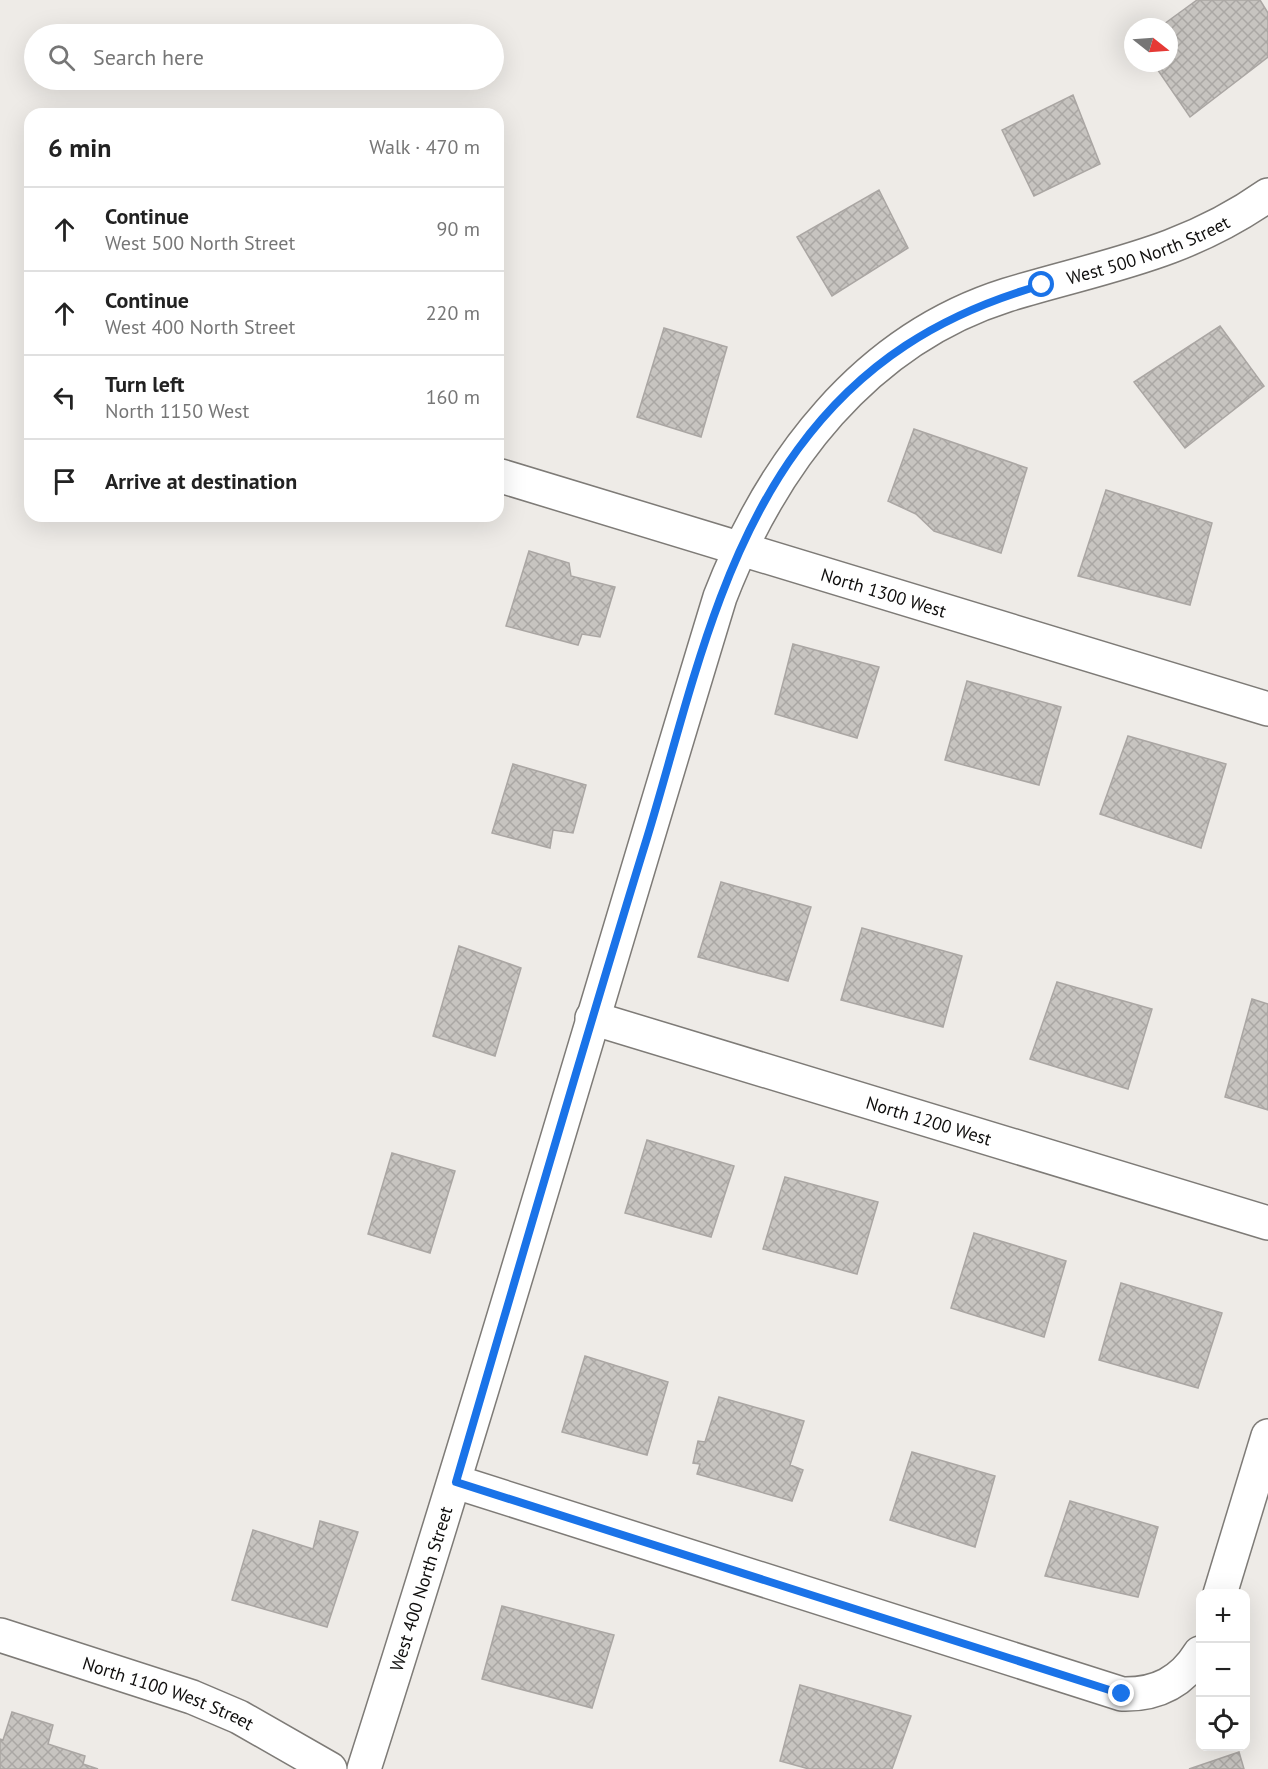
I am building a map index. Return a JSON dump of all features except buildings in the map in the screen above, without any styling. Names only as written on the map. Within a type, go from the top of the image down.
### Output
[{"type":"street","name":"West 500 North Street","points":[[740,548],[773,486],[799,447],[852,387],[905,345],[969,310],[1005,296],[1140,259],[1183,243],[1226,223],[1268,195]]},
{"type":"street","name":"North 1300 West","points":[[504,477],[1268,709]]},
{"type":"street","name":"West 400 North Street","points":[[364,1769],[456,1482],[592,1018],[720,597],[740,548]]},
{"type":"street","name":"North 1200 West","points":[[592,1018],[1268,1223]]},
{"type":"street","points":[[1221,1589],[1268,1436]]},
{"type":"street","points":[[456,1482],[1122,1694],[1145,1693],[1167,1686],[1182,1677],[1196,1658]]},
{"type":"street","name":"North 1100 West Street","points":[[0,1635],[201,1700],[239,1717],[330,1769]]},
{"type":"route","points":[[1042,285],[969,310],[934,327],[878,364],[829,411],[799,447],[752,522],[720,597],[592,1018],[456,1482],[1122,1694]]}]
